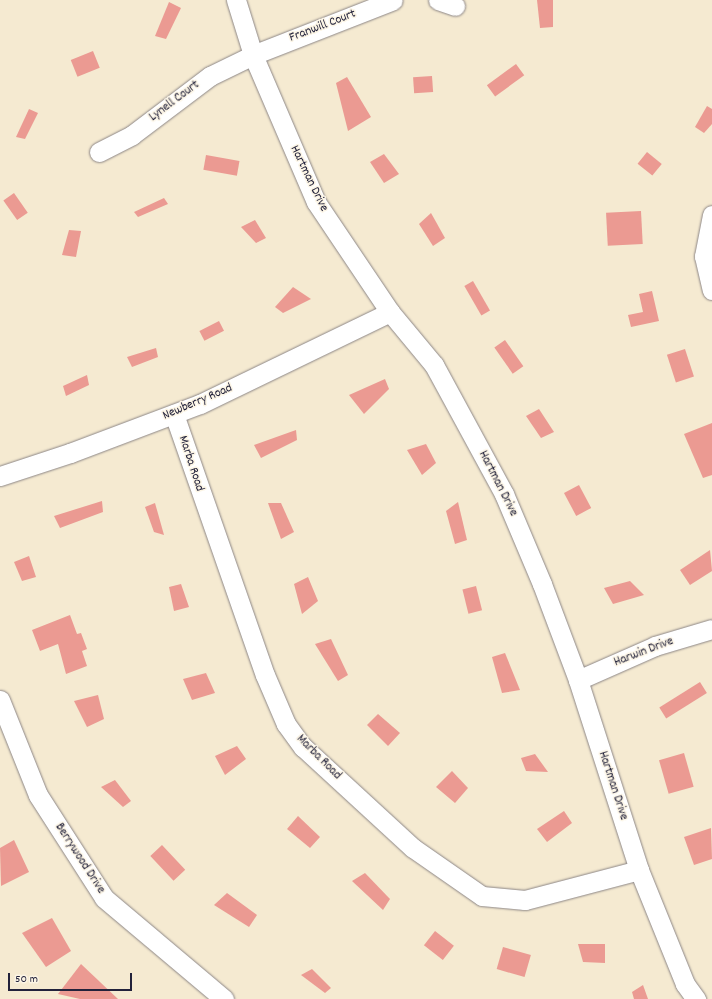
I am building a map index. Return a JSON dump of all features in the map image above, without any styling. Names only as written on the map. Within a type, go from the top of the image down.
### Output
[{"type":"street","name":"Hartman Drive","points":[[236,0],[252,55],[316,202],[390,312],[434,365],[504,494],[542,584],[578,680],[639,870],[685,984],[696,999]]},
{"type":"street","name":"Franwill Court","points":[[252,55],[392,0]]},
{"type":"street","name":"Lynell Court","points":[[99,152],[132,135],[210,76],[252,55]]},
{"type":"street","points":[[712,215],[704,256],[712,290]]},
{"type":"street","name":"Newberry Road","points":[[0,476],[174,414],[390,312]]},
{"type":"street","name":"Marba Road","points":[[174,414],[265,675],[286,724],[303,747],[413,848],[482,896],[525,900],[639,870]]},
{"type":"street","name":"Harwin Drive","points":[[578,680],[655,646],[712,629]]},
{"type":"street","name":"Berrywood Drive","points":[[0,700],[38,795],[104,898],[224,999]]},
{"type":"building","points":[[537,0],[553,0],[553,27],[540,28]]},
{"type":"building","points":[[169,2],[181,8],[166,39],[155,36]]},
{"type":"building","points":[[93,51],[100,68],[77,77],[71,60]]},
{"type":"building","points":[[516,64],[524,75],[495,96],[487,85]]},
{"type":"building","points":[[432,76],[433,92],[414,93],[413,77]]},
{"type":"building","points":[[347,77],[371,117],[348,131],[336,83]]},
{"type":"building","points":[[707,106],[712,109],[712,124],[704,133],[695,127]]},
{"type":"building","points":[[29,109],[38,113],[25,139],[16,137]]},
{"type":"building","points":[[647,152],[662,164],[652,176],[638,164]]},
{"type":"building","points":[[384,154],[399,174],[384,183],[370,162]]},
{"type":"building","points":[[206,155],[239,161],[237,176],[203,170]]},
{"type":"building","points":[[14,193],[28,213],[17,220],[3,200]]},
{"type":"building","points":[[164,198],[168,204],[138,217],[134,212]]},
{"type":"building","points":[[641,211],[643,244],[608,246],[606,213]]},
{"type":"building","points":[[431,213],[445,238],[433,246],[419,224]]},
{"type":"building","points":[[255,220],[266,238],[256,243],[241,227]]},
{"type":"building","points":[[69,230],[81,231],[76,257],[62,255]]},
{"type":"building","points":[[473,281],[490,310],[481,315],[464,286]]},
{"type":"building","points":[[293,287],[311,299],[283,313],[275,307]]},
{"type":"building","points":[[652,291],[659,321],[631,327],[628,315],[643,312],[639,294]]},
{"type":"building","points":[[219,321],[224,331],[204,341],[199,331]]},
{"type":"building","points":[[505,340],[523,366],[513,374],[494,347]]},
{"type":"building","points":[[156,348],[158,357],[132,367],[127,357]]},
{"type":"building","points":[[685,349],[694,377],[676,382],[667,355]]},
{"type":"building","points":[[87,375],[89,385],[66,396],[63,386]]},
{"type":"building","points":[[385,379],[389,389],[364,414],[349,395]]},
{"type":"building","points":[[539,409],[554,432],[541,438],[526,416]]},
{"type":"building","points":[[712,423],[712,475],[703,478],[684,434]]},
{"type":"building","points":[[296,430],[297,440],[261,458],[254,445]]},
{"type":"building","points":[[426,444],[436,463],[422,475],[407,450]]},
{"type":"building","points":[[579,485],[591,508],[576,516],[564,493]]},
{"type":"building","points":[[102,501],[103,512],[60,528],[54,516]]},
{"type":"building","points":[[458,502],[467,540],[455,544],[446,511]]},
{"type":"building","points":[[155,503],[164,535],[154,532],[145,507]]},
{"type":"building","points":[[268,503],[281,503],[294,532],[281,539]]},
{"type":"building","points":[[710,550],[712,571],[690,585],[680,570]]},
{"type":"building","points":[[29,556],[36,577],[22,581],[14,562]]},
{"type":"building","points":[[308,577],[318,601],[302,614],[294,584]]},
{"type":"building","points":[[630,581],[644,595],[613,604],[604,588]]},
{"type":"building","points":[[181,584],[189,607],[174,611],[169,587]]},
{"type":"building","points":[[476,586],[482,610],[468,614],[462,589]]},
{"type":"building","points":[[70,615],[77,634],[81,633],[87,649],[82,651],[87,666],[66,674],[58,644],[40,651],[32,630]]},
{"type":"building","points":[[331,639],[348,675],[338,681],[315,644]]},
{"type":"building","points":[[505,653],[520,690],[502,693],[492,657]]},
{"type":"building","points":[[206,673],[215,693],[192,700],[183,679]]},
{"type":"building","points":[[700,682],[707,693],[666,718],[659,707]]},
{"type":"building","points":[[98,695],[104,719],[87,727],[74,701]]},
{"type":"building","points":[[378,714],[400,733],[388,746],[367,725]]},
{"type":"building","points":[[237,746],[246,759],[225,775],[215,756]]},
{"type":"building","points":[[684,753],[694,787],[669,794],[659,760]]},
{"type":"building","points":[[535,754],[548,772],[526,771],[521,758]]},
{"type":"building","points":[[452,771],[468,788],[455,803],[436,787]]},
{"type":"building","points":[[115,780],[131,801],[123,807],[101,787]]},
{"type":"building","points":[[564,811],[572,823],[547,842],[537,829]]},
{"type":"building","points":[[298,816],[320,837],[310,848],[287,829]]},
{"type":"building","points":[[711,828],[712,859],[694,865],[684,837]]},
{"type":"building","points":[[14,840],[29,872],[1,886],[0,848]]},
{"type":"building","points":[[162,845],[185,870],[173,881],[150,856]]},
{"type":"building","points":[[365,873],[390,899],[383,910],[352,881]]},
{"type":"building","points":[[227,893],[257,915],[249,927],[214,905]]},
{"type":"building","points":[[52,918],[71,951],[46,967],[22,933]]},
{"type":"building","points":[[435,931],[454,946],[443,960],[424,945]]},
{"type":"building","points":[[578,944],[605,944],[605,963],[583,962]]},
{"type":"building","points":[[503,947],[531,955],[525,977],[497,969]]},
{"type":"building","points":[[81,964],[118,999],[80,999],[58,994]]},
{"type":"building","points":[[312,969],[331,988],[325,993],[301,975]]},
{"type":"building","points":[[643,985],[648,999],[634,999],[632,992]]}]
